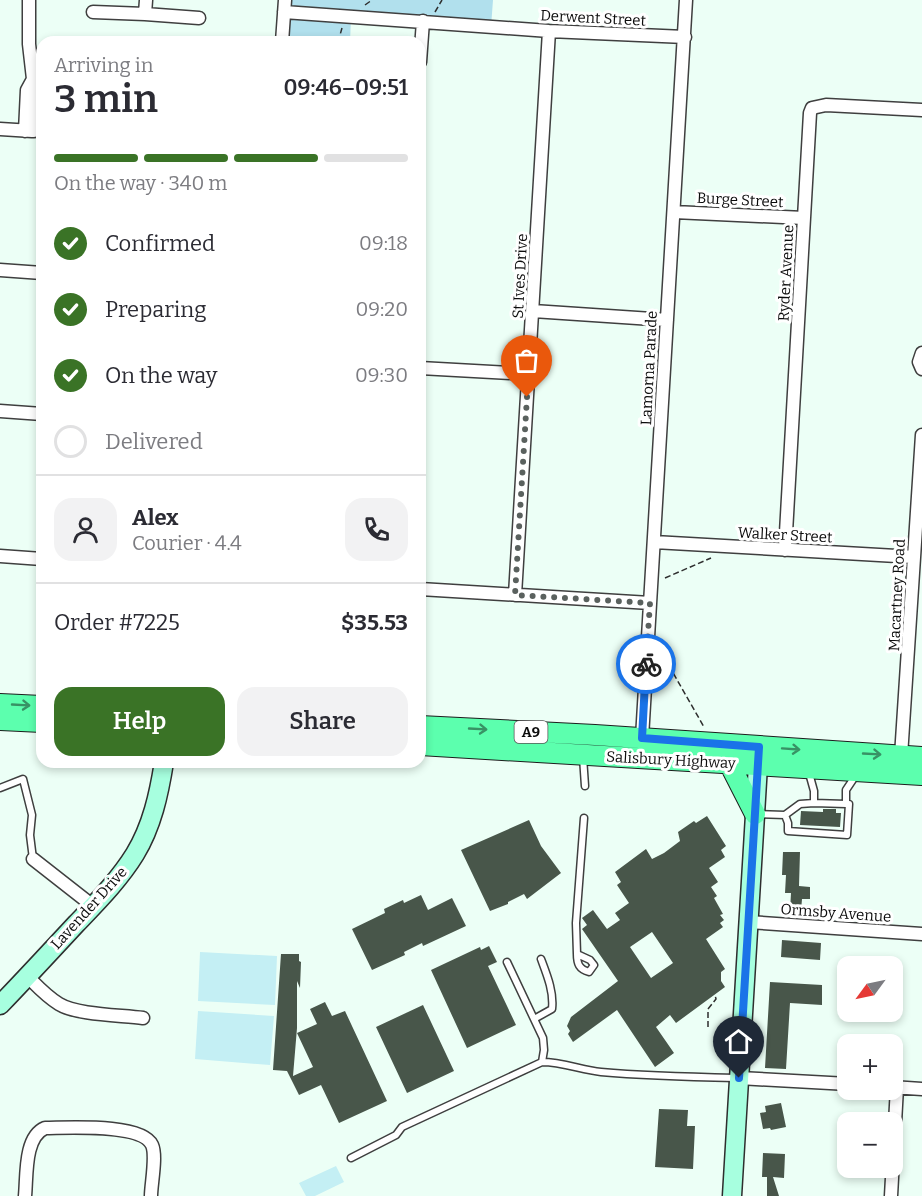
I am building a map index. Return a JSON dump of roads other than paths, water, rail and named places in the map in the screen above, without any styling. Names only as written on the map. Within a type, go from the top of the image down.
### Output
[{"type":"main road","points":[[0,704],[36,706]]},
{"type":"main road","points":[[0,720],[36,721]]},
{"type":"main road","name":"Salisbury Highway","points":[[426,726],[642,738],[814,776],[901,765],[922,757]]},
{"type":"main road","name":"Salisbury Highway","points":[[426,745],[729,763],[901,765],[922,775]]},
{"type":"main road","points":[[729,763],[755,814]]},
{"type":"street","points":[[29,0],[29,44],[33,79],[36,86]]},
{"type":"street","points":[[145,14],[146,0]]},
{"type":"street","name":"Lamorna Parade","points":[[642,738],[686,0]]},
{"type":"street","points":[[282,36],[285,6]]},
{"type":"street","name":"Derwent Street","points":[[285,6],[423,21],[549,31],[684,37]]},
{"type":"street","points":[[93,12],[199,18]]},
{"type":"street","points":[[422,36],[423,21]]},
{"type":"street","name":"St Ives Drive","points":[[515,595],[549,31]]},
{"type":"street","points":[[0,129],[34,131],[36,102]]},
{"type":"street","name":"Ryder Avenue","points":[[785,550],[810,113],[812,108],[826,105],[922,110]]},
{"type":"street","name":"Burge Street","points":[[674,212],[804,218]]},
{"type":"street","points":[[0,270],[36,273]]},
{"type":"street","points":[[533,311],[667,320]]},
{"type":"street","points":[[922,353],[919,362],[922,369]]},
{"type":"street","points":[[426,368],[529,374]]},
{"type":"street","points":[[0,411],[36,414]]},
{"type":"street","name":"Macartney Road","points":[[901,765],[916,628],[914,557],[922,435]]},
{"type":"street","name":"Walker Street","points":[[654,542],[914,557]]},
{"type":"street","points":[[0,556],[36,559]]},
{"type":"street","points":[[426,589],[650,603]]},
{"type":"street","points":[[732,1196],[758,762]]},
{"type":"street","name":"Lavender Drive","points":[[0,1005],[112,886],[136,853],[157,800],[163,768]]},
{"type":"street","points":[[33,859],[93,906]]},
{"type":"street","name":"Ormsby Avenue","points":[[748,922],[922,934]]},
{"type":"street","points":[[27,976],[48,996],[72,1010],[142,1018]]},
{"type":"street","points":[[739,1078],[837,1083]]},
{"type":"street","points":[[903,1088],[922,1089]]},
{"type":"street","points":[[891,1196],[895,1100]]},
{"type":"street","points":[[25,1196],[31,1147],[37,1133],[45,1128],[123,1130],[143,1136],[148,1140],[153,1151],[151,1196]]},
{"type":"lane","points":[[582,755],[585,786]]},
{"type":"lane","points":[[785,815],[788,831],[847,835],[849,804],[846,804],[846,790],[858,772]]},
{"type":"lane","points":[[814,776],[814,803]]},
{"type":"lane","points":[[0,788],[23,779],[32,815],[30,835],[33,859]]},
{"type":"lane","points":[[755,814],[785,815],[800,804],[846,804]]},
{"type":"lane","points":[[577,954],[576,923],[584,818]]},
{"type":"lane","points":[[534,1019],[552,1009],[553,1002],[541,959]]},
{"type":"lane","points":[[507,962],[543,1038],[542,1062]]},
{"type":"lane","points":[[351,1158],[396,1135],[402,1127],[542,1062],[585,1070],[648,1077],[739,1078]]}]
